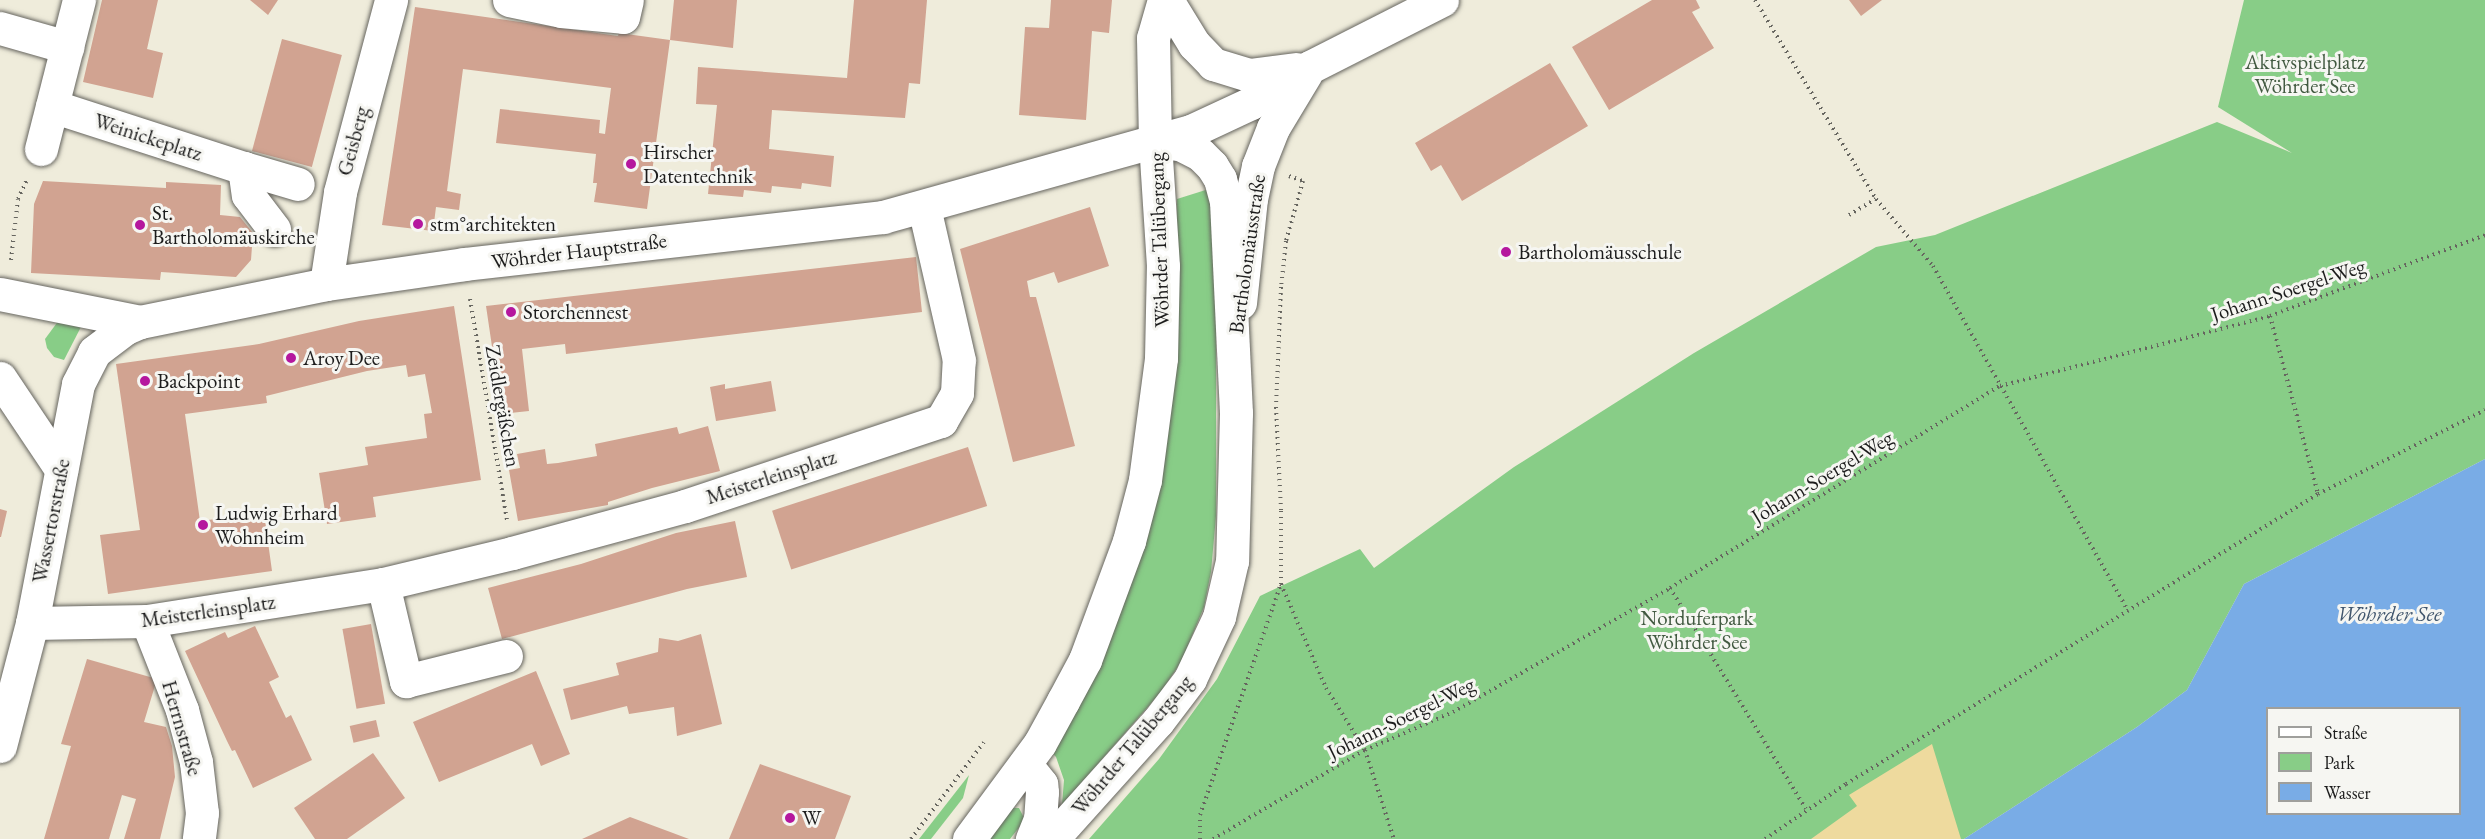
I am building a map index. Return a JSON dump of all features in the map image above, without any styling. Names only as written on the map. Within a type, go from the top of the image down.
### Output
[{"type":"street","points":[[41,149],[79,0]]},
{"type":"street","name":"Geisberg","points":[[326,284],[340,192],[391,0]]},
{"type":"street","points":[[509,0],[561,11],[625,9]]},
{"type":"street","points":[[1166,0],[1200,52],[1223,69],[1249,75],[1310,67]]},
{"type":"street","points":[[1166,0],[1153,38],[1155,142],[1191,130],[1251,103],[1310,67],[1442,0]]},
{"type":"street","points":[[0,28],[67,47]]},
{"type":"street","name":"Bartholomäusstraße","points":[[1234,347],[1251,199],[1258,166],[1276,122],[1310,67]]},
{"type":"street","name":"Weinickeplatz","points":[[52,106],[298,184]]},
{"type":"street","name":"Wöhrder Hauptstraße","points":[[3,294],[140,322],[326,284],[464,264],[883,217],[1155,142]]},
{"type":"street","name":"Wöhrder Talübergang","points":[[969,839],[1040,743],[1085,660],[1117,579],[1144,480],[1156,406],[1164,302],[1155,142],[1180,144],[1207,160],[1220,179],[1226,201],[1226,241],[1234,347],[1236,476],[1232,549],[1219,617],[1195,670],[1175,700],[1052,839]]},
{"type":"street","points":[[244,168],[248,195],[274,230]]},
{"type":"street","name":"Meisterleinsplatz","points":[[32,623],[147,621],[383,584],[513,553],[685,506],[941,421],[957,393],[959,360],[924,207]]},
{"type":"street","name":"Wassertorstraße","points":[[0,746],[32,623],[78,384],[84,368],[100,347],[124,329],[140,322]]},
{"type":"street","points":[[0,378],[61,470]]},
{"type":"street","points":[[383,584],[406,681],[506,656]]},
{"type":"street","name":"Herrnstraße","points":[[147,621],[182,710],[196,762],[202,813],[199,839]]},
{"type":"street","points":[[1025,764],[1041,784],[1042,792],[1040,819],[1032,839]]},
{"type":"path","points":[[1755,0],[1876,199],[1933,266],[2128,611]]},
{"type":"path","points":[[3,294],[18,199],[41,149]]},
{"type":"path","points":[[1200,839],[1200,815],[1281,584],[1281,511],[1276,407],[1281,287],[1286,241],[1303,181]]},
{"type":"path","points":[[1849,215],[1876,199]]},
{"type":"path","name":"Johann-Soergel-Weg","points":[[1213,839],[1365,750],[1453,712],[1670,588],[2000,386],[2270,316],[2485,235]]},
{"type":"path","name":"Zeidlergäßchen","points":[[464,264],[513,553]]},
{"type":"path","points":[[2270,316],[2318,494]]},
{"type":"path","points":[[1765,839],[1806,809],[2318,494],[2485,410]]},
{"type":"path","points":[[1281,584],[1326,688],[1365,750],[1394,839]]},
{"type":"path","points":[[1670,588],[1806,809]]},
{"type":"path","points":[[911,839],[984,742]]},
{"type":"green space","points":[[2244,0],[2485,0],[2485,459],[2244,584],[2187,690],[2137,727],[1964,839],[1089,839],[1159,759],[1217,679],[1260,596],[1360,549],[1374,568],[1514,467],[1694,353],[1876,247],[1935,235],[2217,122],[2292,153],[2218,107]]},
{"type":"green space","points":[[1212,188],[1216,231],[1216,516],[1211,572],[1204,607],[1181,662],[1160,693],[1062,805],[1064,780],[1056,757],[1049,749],[1115,620],[1176,265],[1177,199]]},
{"type":"green space","points":[[62,316],[84,321],[64,360],[54,357],[47,348],[45,339]]},
{"type":"green space","points":[[969,775],[963,798],[931,839],[919,839]]},
{"type":"green space","points":[[1012,808],[1019,808],[1025,820],[1010,839],[985,839]]},
{"type":"sand","points":[[1932,744],[1961,839],[1811,839],[1857,806],[1849,795]]},
{"type":"water","name":"Wöhrder See","points":[[2485,459],[2485,839],[1964,839],[2137,727],[2187,690],[2244,584]]},
{"type":"building","points":[[102,0],[158,0],[147,49],[163,53],[153,98],[83,82]]},
{"type":"building","points":[[250,0],[278,0],[268,15]]},
{"type":"building","points":[[674,0],[737,0],[733,48],[670,40]]},
{"type":"building","points":[[854,0],[927,0],[920,84],[909,83],[905,118],[772,110],[769,149],[834,156],[831,187],[802,183],[801,189],[772,186],[771,193],[744,190],[743,197],[708,194],[717,105],[696,104],[698,67],[847,78]]},
{"type":"building","points":[[1051,0],[1112,0],[1109,33],[1092,31],[1086,120],[1019,115],[1025,27],[1049,28]]},
{"type":"building","points":[[1652,0],[1696,0],[1700,8],[1692,12],[1714,48],[1609,110],[1572,47]]},
{"type":"building","points":[[1849,0],[1882,0],[1861,16]]},
{"type":"building","points":[[415,7],[618,36],[619,33],[670,40],[647,209],[594,202],[597,183],[593,183],[596,154],[496,143],[500,109],[600,120],[599,133],[605,134],[611,88],[463,69],[447,191],[461,194],[459,210],[436,207],[433,231],[382,225]]},
{"type":"building","points":[[282,39],[342,55],[312,167],[252,151]]},
{"type":"building","points":[[1550,63],[1588,126],[1462,201],[1441,165],[1431,171],[1415,143]]},
{"type":"building","name":"St. Bartholomäuskirche","points":[[43,181],[166,188],[166,182],[221,185],[220,215],[240,217],[253,233],[251,260],[236,277],[161,272],[160,280],[31,273],[34,204]]},
{"type":"building","points":[[1090,207],[1109,266],[1058,283],[1054,272],[1027,281],[1030,297],[1036,297],[1075,446],[1013,462],[960,249]]},
{"type":"building","points":[[916,257],[922,312],[566,354],[565,344],[522,349],[529,411],[502,414],[486,306]]},
{"type":"building","points":[[454,306],[481,480],[373,497],[376,517],[327,524],[319,473],[368,465],[365,447],[427,438],[424,414],[432,413],[425,374],[408,377],[406,365],[367,371],[266,396],[267,403],[185,414],[200,521],[264,513],[272,571],[108,594],[100,535],[140,530],[116,364],[259,344],[359,321]]},
{"type":"building","points":[[771,381],[776,411],[716,421],[710,387],[725,384],[725,389]]},
{"type":"building","points":[[708,426],[720,471],[652,488],[608,502],[608,505],[518,521],[509,470],[520,468],[517,454],[545,449],[547,464],[558,463],[597,456],[595,444],[677,427],[679,434]]},
{"type":"building","points":[[968,447],[987,506],[791,570],[772,511]]},
{"type":"building","points":[[0,509],[7,511],[1,537],[0,537]]},
{"type":"building","points":[[735,521],[747,577],[687,589],[502,639],[488,588],[581,564],[676,533]]},
{"type":"building","points":[[371,624],[385,704],[357,709],[342,629]]},
{"type":"building","points":[[255,626],[279,677],[269,682],[286,718],[291,715],[312,760],[253,788],[235,750],[232,751],[227,741],[185,651],[225,632],[228,638]]},
{"type":"building","points":[[701,634],[722,724],[677,736],[674,707],[629,714],[627,706],[571,720],[563,689],[619,675],[616,663],[658,652],[659,638],[678,641]]},
{"type":"building","points":[[87,659],[157,679],[144,722],[166,727],[172,746],[175,777],[160,839],[124,839],[136,799],[122,795],[109,839],[44,839],[71,746],[61,744]]},
{"type":"building","points":[[536,671],[570,754],[541,766],[532,744],[439,782],[413,722]]},
{"type":"building","points":[[376,720],[380,737],[354,743],[350,726]]},
{"type":"building","points":[[373,753],[405,798],[347,839],[315,839],[294,808]]},
{"type":"building","name":"W","points":[[760,764],[851,796],[835,839],[729,839]]},
{"type":"building","points":[[630,817],[689,839],[582,839]]},
{"type":"place","name":"Hirscher Datentechnik","points":[[631,164]]},
{"type":"place","name":"stm°architekten","points":[[418,224]]},
{"type":"place","name":"St. Bartholomäuskirche","points":[[140,225]]},
{"type":"place","name":"Bartholomäusschule","points":[[1506,252]]},
{"type":"place","name":"Storchennest","points":[[511,312]]},
{"type":"place","name":"Aroy Dee","points":[[291,358]]},
{"type":"place","name":"Backpoint","points":[[145,381]]},
{"type":"place","name":"Ludwig Erhard Wohnheim","points":[[203,525]]},
{"type":"place","name":"W","points":[[790,818]]},
{"type":"park label","name":"Aktivspielplatz Wöhrder See","points":[[2305,74]]},
{"type":"park label","name":"Norduferpark Wöhrder See","points":[[1697,630]]}]
